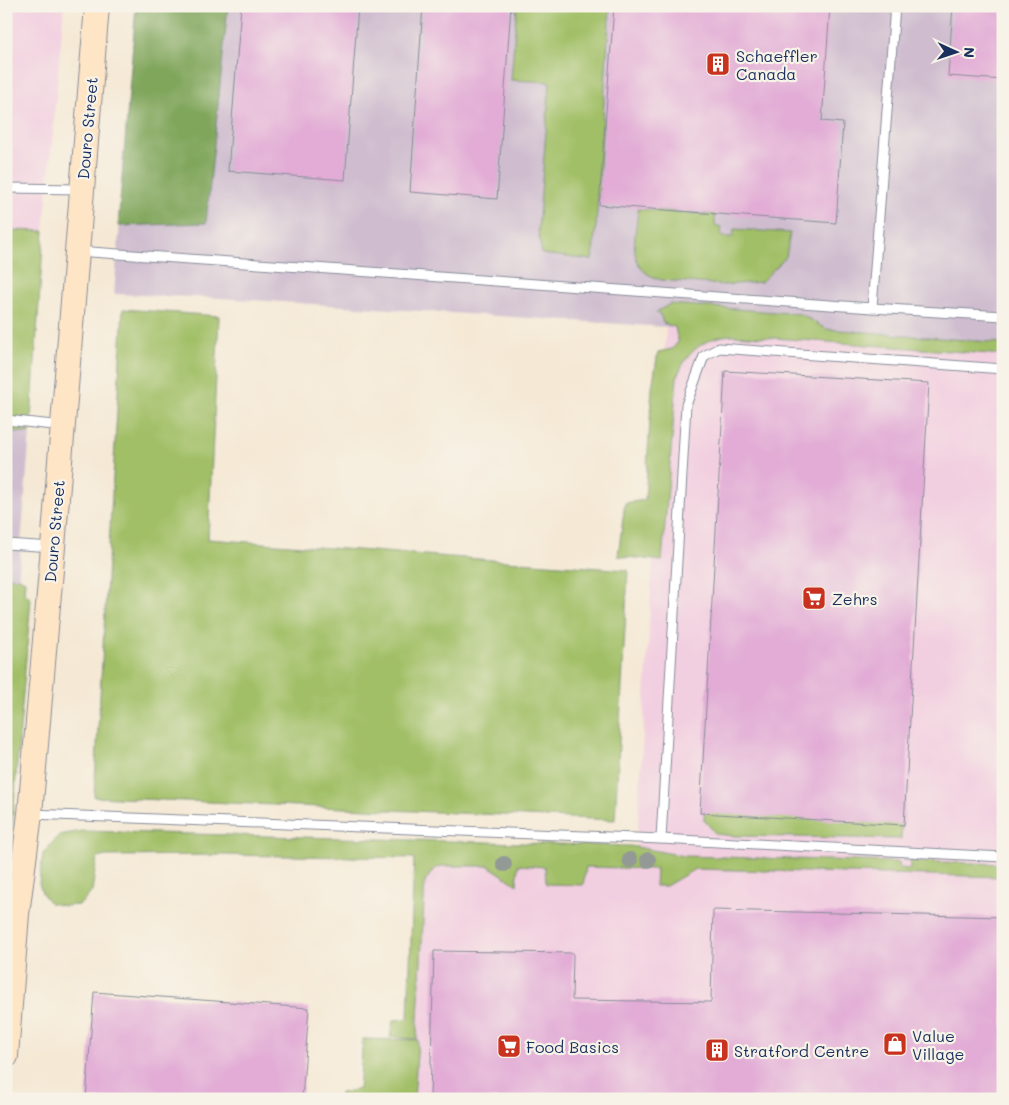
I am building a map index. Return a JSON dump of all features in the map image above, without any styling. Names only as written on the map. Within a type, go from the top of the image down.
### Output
[{"type":"street","name":"Douro Street","points":[[6,1056],[17,914],[30,814],[97,6]]},
{"type":"lane","points":[[872,308],[895,6]]},
{"type":"lane","points":[[6,188],[82,189]]},
{"type":"lane","points":[[77,252],[1003,316]]},
{"type":"lane","points":[[661,839],[686,405],[704,356],[719,348],[1003,369]]},
{"type":"lane","points":[[6,420],[63,426]]},
{"type":"lane","points":[[6,544],[53,548]]},
{"type":"lane","points":[[30,814],[661,839],[1003,857]]},
{"type":"shaded area","points":[[6,6],[64,6],[44,231],[6,230]]},
{"type":"shaded area","points":[[138,6],[1003,6],[1003,352],[666,327],[220,298],[114,294]]},
{"type":"shaded area","points":[[666,327],[1003,352],[1003,1099],[410,1099],[419,849],[636,857]]},
{"type":"shaded area","points":[[6,431],[30,433],[6,729]]},
{"type":"green space","points":[[136,6],[228,6],[206,223],[118,226]]},
{"type":"green space","points":[[517,6],[610,6],[596,226],[592,260],[542,254],[538,230],[550,82],[511,80]]},
{"type":"green space","points":[[638,209],[715,215],[715,225],[721,227],[722,237],[733,237],[734,229],[790,233],[786,257],[761,282],[724,285],[661,280],[649,275],[637,260],[635,241]]},
{"type":"green space","points":[[6,230],[44,231],[30,433],[6,431]]},
{"type":"green space","points":[[670,304],[801,314],[826,329],[1003,343],[1003,355],[733,335],[714,338],[706,342],[685,360],[677,378],[662,561],[618,556],[625,503],[645,500],[652,388],[658,352],[672,349],[678,342],[675,327],[663,323],[660,314],[656,312]]},
{"type":"green space","points":[[123,309],[219,316],[208,539],[628,570],[615,820],[94,797]]},
{"type":"green space","points":[[6,577],[19,578],[25,581],[24,593],[31,599],[6,895]]},
{"type":"green space","points":[[706,737],[907,749],[901,839],[716,834],[704,820]]},
{"type":"green space","points":[[82,831],[631,846],[684,856],[899,862],[899,868],[910,869],[910,861],[1003,864],[1003,877],[695,869],[666,886],[655,886],[656,869],[586,867],[583,885],[546,884],[545,867],[518,865],[517,885],[489,866],[441,866],[433,870],[425,882],[417,1039],[390,1037],[393,1020],[408,1019],[414,858],[221,855],[106,856],[97,858],[92,891],[85,900],[79,905],[64,906],[50,903],[42,893],[39,883],[43,854],[59,835]]},
{"type":"green space","points":[[363,1039],[418,1040],[414,1099],[340,1099],[340,1093],[359,1089]]},
{"type":"building","points":[[241,6],[358,6],[345,180],[228,171]]},
{"type":"building","points":[[423,6],[511,6],[497,199],[410,192]]},
{"type":"building","name":"Schaeffler Canada","points":[[614,6],[830,6],[822,121],[843,123],[836,223],[599,205]]},
{"type":"building","points":[[953,6],[1003,6],[1003,80],[948,76]]},
{"type":"building","name":"Zehrs","points":[[725,371],[929,383],[904,825],[700,813]]},
{"type":"building","name":"Stratford Centre","points":[[713,910],[1003,917],[1003,1099],[430,1099],[434,951],[573,953],[572,1000],[711,1002]]},
{"type":"building","points":[[94,992],[309,1008],[302,1099],[86,1099]]},
{"type":"place","name":"Schaeffler Canada","points":[[718,64]]},
{"type":"place","name":"Zehrs","points":[[814,598]]},
{"type":"place","name":"Value Village","points":[[895,1044]]},
{"type":"place","name":"Food Basics","points":[[509,1046]]},
{"type":"place","name":"Stratford Centre","points":[[717,1050]]}]
